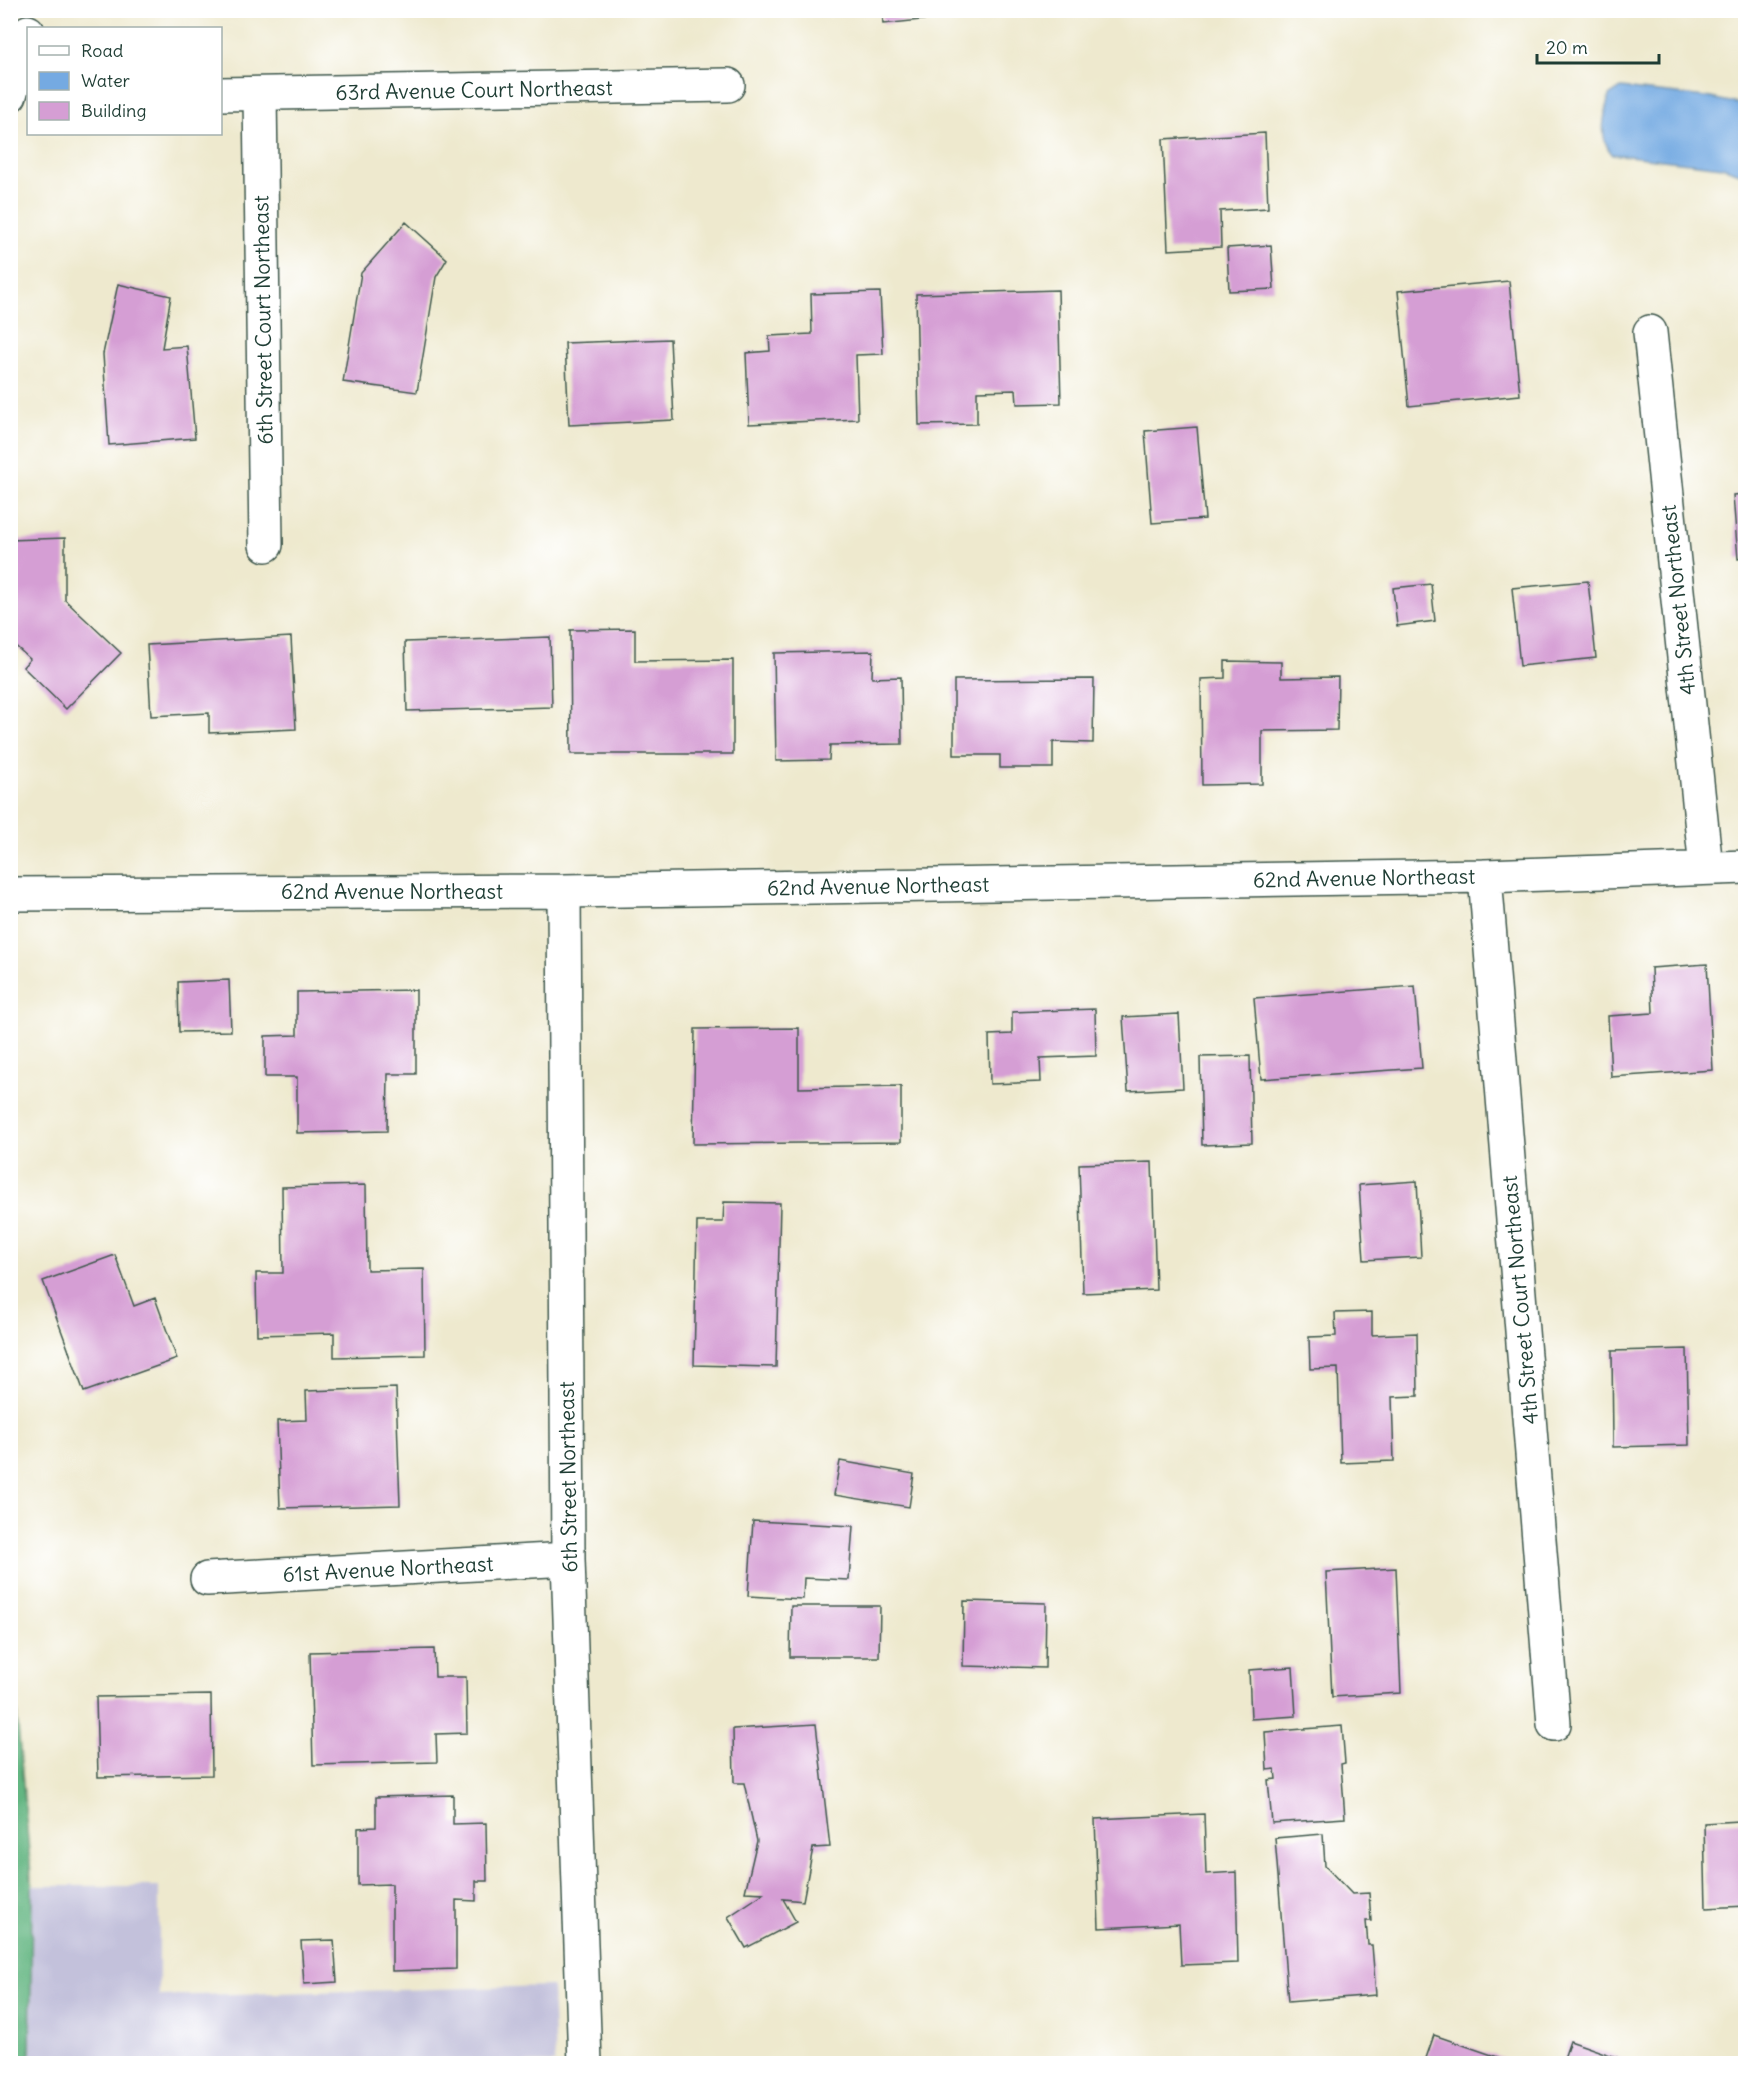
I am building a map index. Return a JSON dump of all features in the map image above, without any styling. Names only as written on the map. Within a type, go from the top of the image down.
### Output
[{"type":"street","points":[[30,27],[34,10]]},
{"type":"street","points":[[17,93],[27,40]]},
{"type":"street","name":"63rd Avenue Court Northeast","points":[[222,94],[728,85]]},
{"type":"street","name":"6th Street Court Northeast","points":[[260,94],[266,545]]},
{"type":"street","name":"4th Street Northeast","points":[[1650,332],[1706,868]]},
{"type":"street","name":"62nd Avenue Northeast","points":[[10,894],[564,891],[1485,876],[1746,867]]},
{"type":"street","name":"4th Street Court Northeast","points":[[1485,876],[1554,1724]]},
{"type":"street","name":"6th Street Northeast","points":[[564,891],[568,1559],[585,2064]]},
{"type":"street","name":"61st Avenue Northeast","points":[[207,1579],[568,1559]]},
{"type":"shaded area","points":[[32,1886],[159,1886],[159,1996],[552,1986],[555,2063],[37,2064],[30,2059]]},
{"type":"green space","points":[[10,1636],[32,1886],[30,2059],[37,2063],[11,2063]]},
{"type":"water","points":[[1621,88],[1706,97],[1745,105],[1745,178],[1737,172],[1722,167],[1612,154],[1605,141],[1604,119],[1609,96]]},
{"type":"building","points":[[882,10],[997,10],[997,12],[883,24]]},
{"type":"building","points":[[1265,133],[1268,208],[1220,211],[1221,247],[1168,250],[1163,139]]},
{"type":"building","points":[[406,222],[447,259],[436,277],[417,392],[343,382],[361,273]]},
{"type":"building","points":[[1271,245],[1274,289],[1229,291],[1227,248]]},
{"type":"building","points":[[1509,281],[1520,395],[1409,406],[1398,291]]},
{"type":"building","points":[[118,284],[171,296],[162,348],[187,346],[195,438],[109,445],[103,354]]},
{"type":"building","points":[[1058,290],[1061,403],[1017,404],[1016,390],[977,391],[977,424],[919,425],[916,294]]},
{"type":"building","points":[[880,292],[883,354],[856,355],[858,419],[749,424],[746,353],[770,351],[769,336],[812,334],[811,294]]},
{"type":"building","points":[[670,339],[674,420],[569,425],[565,343]]},
{"type":"building","points":[[1197,427],[1205,519],[1152,523],[1145,431]]},
{"type":"building","points":[[1746,494],[1746,558],[1738,559],[1733,495]]},
{"type":"building","points":[[65,538],[65,600],[121,653],[66,709],[23,667],[30,659],[10,641],[10,540]]},
{"type":"building","points":[[1588,581],[1596,658],[1520,666],[1512,588]]},
{"type":"building","points":[[1431,584],[1435,621],[1397,626],[1393,588]]},
{"type":"building","points":[[635,629],[635,661],[733,660],[733,754],[571,754],[570,630]]},
{"type":"building","points":[[291,637],[296,729],[209,733],[209,713],[151,716],[147,645]]},
{"type":"building","points":[[550,637],[552,707],[407,711],[405,642]]},
{"type":"building","points":[[873,651],[872,678],[901,677],[902,744],[830,745],[829,760],[776,761],[774,653]]},
{"type":"building","points":[[1225,661],[1281,662],[1281,678],[1338,677],[1337,730],[1262,731],[1262,784],[1202,785],[1201,679],[1225,678]]},
{"type":"building","points":[[1094,679],[1093,743],[1053,742],[1053,768],[1000,768],[1000,755],[954,755],[954,680]]},
{"type":"building","points":[[1707,964],[1713,1070],[1611,1077],[1608,1016],[1653,1013],[1651,968]]},
{"type":"building","points":[[229,980],[231,1031],[179,1032],[178,982]]},
{"type":"building","points":[[1415,986],[1422,1068],[1261,1079],[1254,998]]},
{"type":"building","points":[[416,990],[416,1074],[388,1074],[387,1131],[297,1133],[297,1077],[265,1077],[265,1036],[297,1035],[297,992]]},
{"type":"building","points":[[1095,1009],[1096,1056],[1040,1058],[1041,1082],[990,1084],[989,1035],[1012,1034],[1012,1012]]},
{"type":"building","points":[[1179,1014],[1183,1088],[1128,1091],[1123,1017]]},
{"type":"building","points":[[799,1028],[799,1088],[901,1086],[901,1142],[693,1144],[695,1029]]},
{"type":"building","points":[[1250,1056],[1252,1143],[1202,1145],[1200,1057]]},
{"type":"building","points":[[1152,1162],[1156,1290],[1083,1293],[1079,1164]]},
{"type":"building","points":[[1417,1181],[1421,1257],[1364,1260],[1359,1185]]},
{"type":"building","points":[[366,1185],[367,1270],[424,1269],[425,1355],[334,1357],[334,1333],[257,1335],[256,1273],[283,1273],[282,1187]]},
{"type":"building","points":[[724,1202],[780,1203],[776,1367],[694,1365],[697,1222],[723,1222]]},
{"type":"building","points":[[115,1255],[134,1306],[155,1298],[177,1359],[84,1392],[43,1281]]},
{"type":"building","points":[[1372,1312],[1372,1335],[1417,1333],[1418,1396],[1392,1397],[1394,1461],[1341,1463],[1338,1368],[1310,1369],[1309,1337],[1336,1336],[1335,1313]]},
{"type":"building","points":[[1687,1349],[1689,1445],[1613,1447],[1612,1351]]},
{"type":"building","points":[[396,1388],[400,1505],[280,1508],[277,1421],[307,1420],[306,1391]]},
{"type":"building","points":[[840,1461],[914,1474],[909,1507],[834,1495]]},
{"type":"building","points":[[753,1521],[853,1526],[849,1580],[804,1578],[803,1599],[748,1596]]},
{"type":"building","points":[[1396,1568],[1401,1693],[1332,1697],[1326,1572]]},
{"type":"building","points":[[964,1601],[1046,1603],[1045,1668],[963,1666]]},
{"type":"building","points":[[791,1606],[880,1606],[879,1657],[790,1657]]},
{"type":"building","points":[[434,1649],[435,1677],[466,1677],[467,1733],[436,1734],[437,1762],[313,1765],[310,1652]]},
{"type":"building","points":[[1293,1667],[1296,1716],[1251,1719],[1249,1670]]},
{"type":"building","points":[[211,1695],[212,1775],[98,1777],[96,1697]]},
{"type":"building","points":[[816,1724],[830,1847],[813,1848],[803,1901],[783,1899],[796,1922],[746,1948],[728,1917],[764,1893],[745,1892],[757,1841],[744,1783],[734,1783],[733,1729]]},
{"type":"building","points":[[1342,1726],[1345,1763],[1341,1764],[1345,1818],[1272,1823],[1268,1780],[1276,1779],[1275,1769],[1267,1770],[1265,1732]]},
{"type":"building","points":[[453,1795],[453,1824],[486,1823],[487,1881],[476,1881],[476,1901],[456,1900],[456,1969],[392,1971],[392,1884],[358,1885],[358,1828],[376,1827],[376,1797]]},
{"type":"building","points":[[1204,1814],[1206,1874],[1236,1872],[1238,1963],[1181,1965],[1179,1924],[1099,1928],[1095,1819]]},
{"type":"building","points":[[1746,1814],[1746,1906],[1706,1908],[1704,1823],[1739,1821]]},
{"type":"building","points":[[1323,1834],[1325,1866],[1352,1894],[1369,1893],[1371,1921],[1366,1921],[1368,1945],[1372,1945],[1376,1995],[1288,2002],[1275,1838]]},
{"type":"building","points":[[334,1940],[337,1982],[304,1984],[301,1941]]},
{"type":"building","points":[[1434,2035],[1515,2063],[1515,2064],[1424,2064]]},
{"type":"building","points":[[1570,2041],[1633,2063],[1633,2064],[1562,2064]]}]
